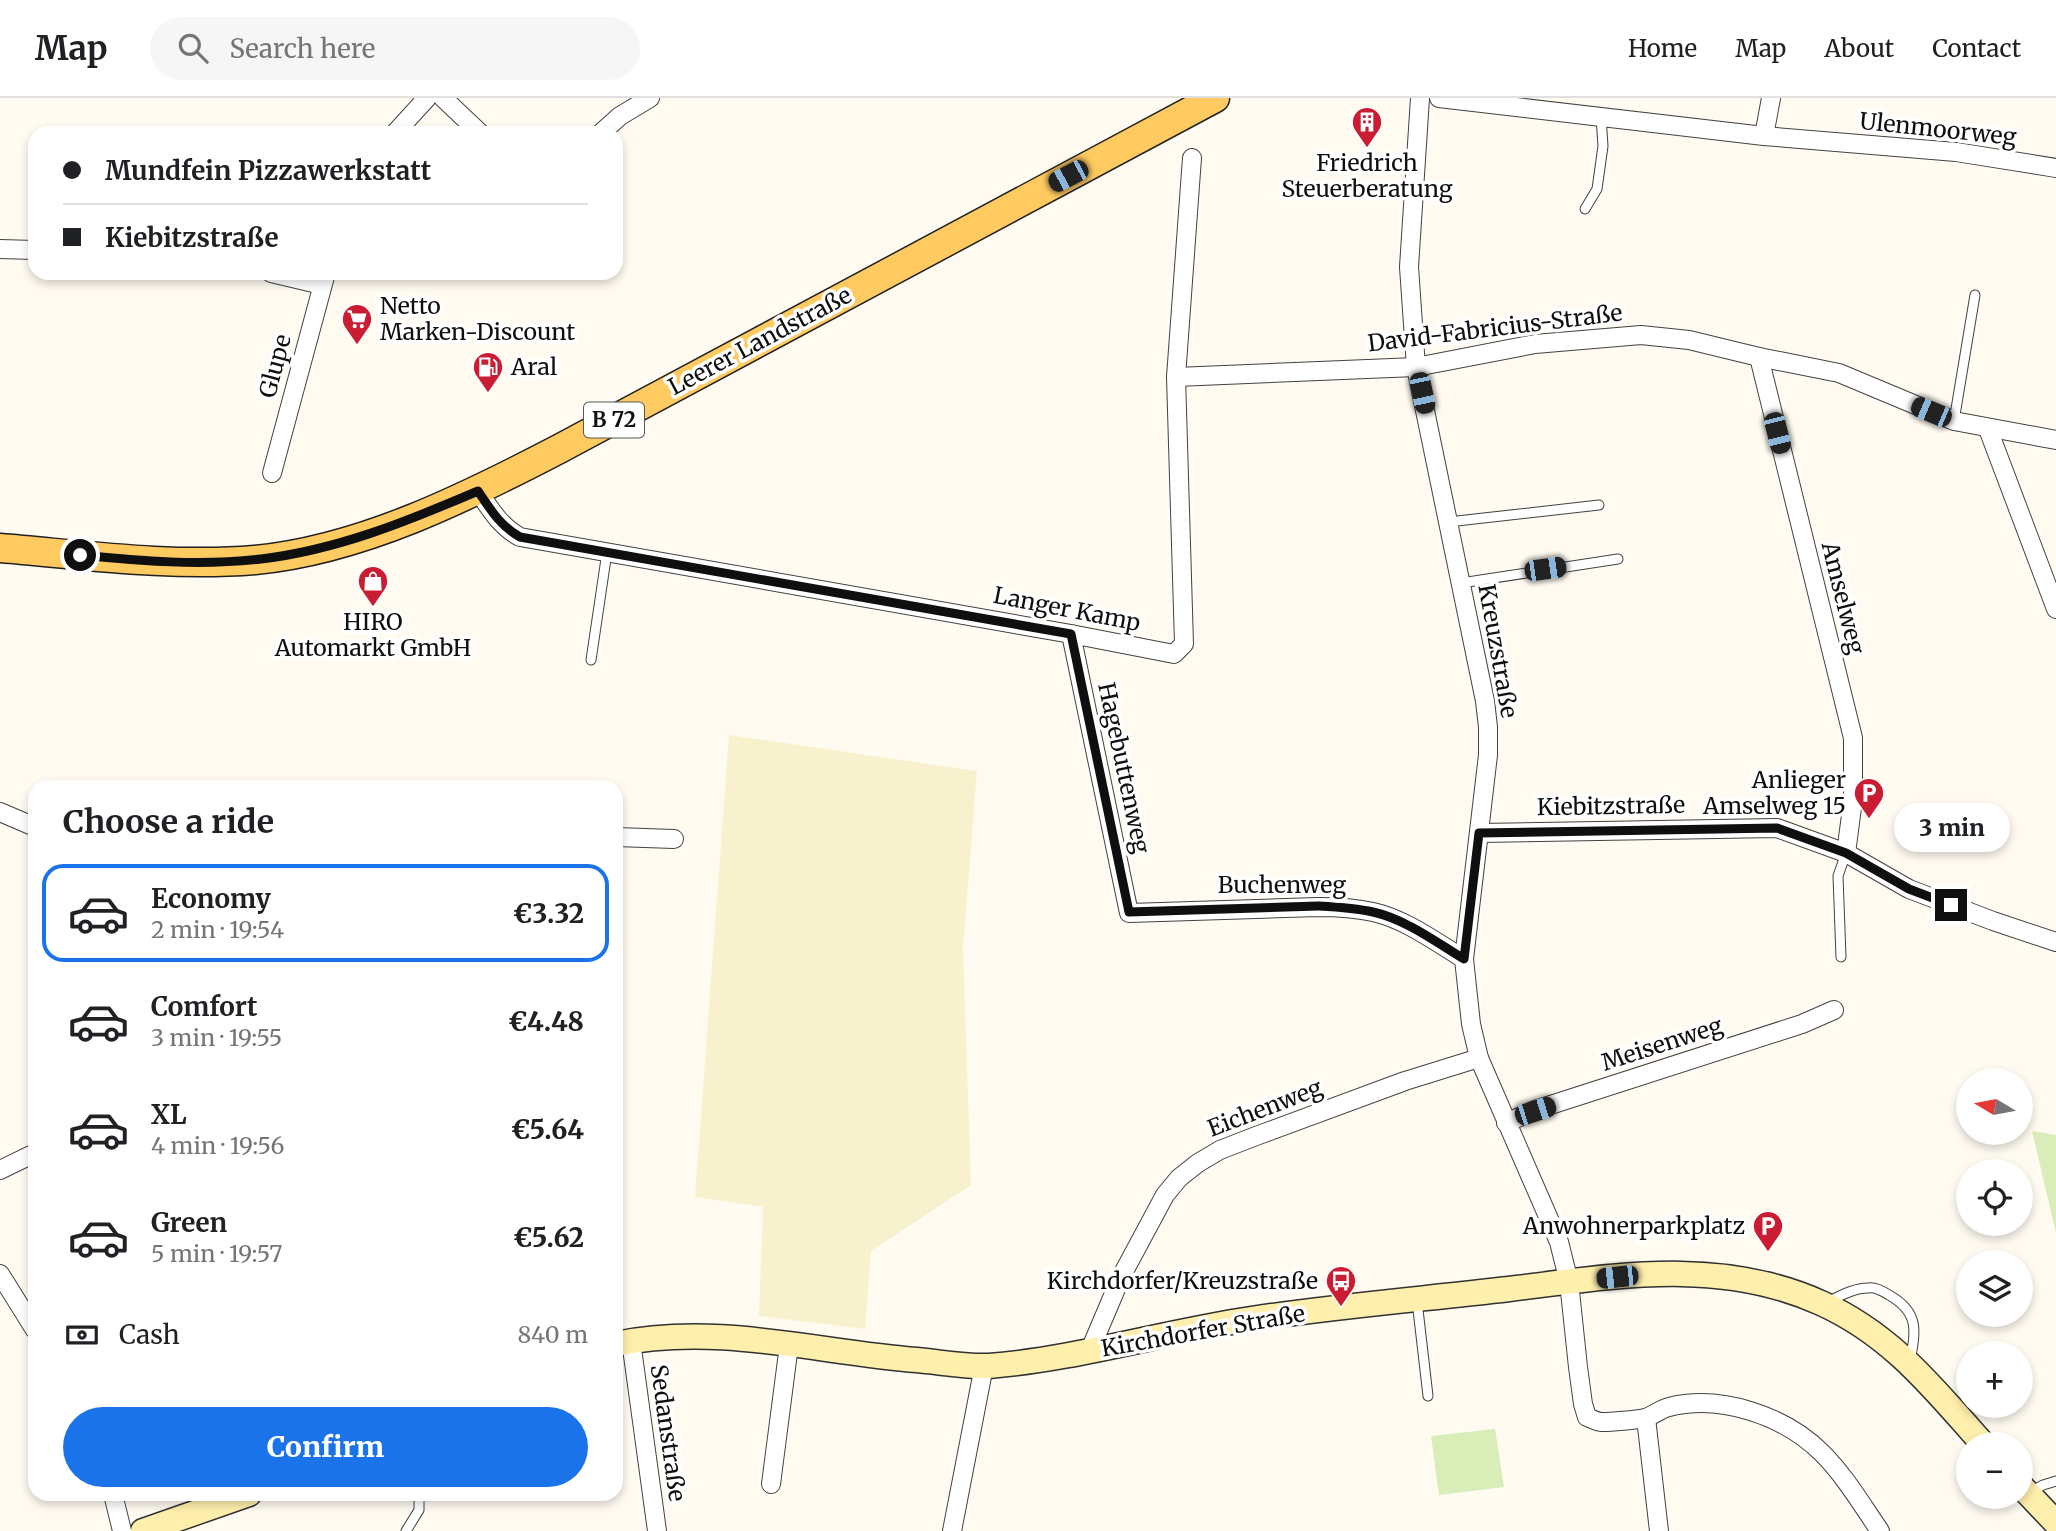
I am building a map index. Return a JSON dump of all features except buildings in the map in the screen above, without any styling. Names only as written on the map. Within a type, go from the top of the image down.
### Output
[{"type":"main road","name":"Leerer Landstraße","points":[[0,548],[154,562],[215,562],[257,559],[329,546],[409,520],[478,491],[1215,98]]},
{"type":"street","points":[[401,126],[427,98]]},
{"type":"street","points":[[443,98],[473,126]]},
{"type":"street","points":[[609,126],[650,98]]},
{"type":"street","name":"Kreuzstraße","points":[[1420,98],[1409,267],[1416,367],[1485,701],[1488,727],[1488,755],[1464,959],[1471,1024],[1479,1058],[1559,1242],[1569,1282],[1581,1392],[1587,1418],[1600,1422],[1646,1418]]},
{"type":"street","name":"Ulenmoorweg","points":[[1438,98],[1764,136],[1956,152],[2056,168]]},
{"type":"street","points":[[1764,136],[1771,98]]},
{"type":"street","name":"Langer Kamp","points":[[478,491],[507,530],[520,537],[1174,654],[1184,644],[1176,377],[1192,158]]},
{"type":"street","points":[[0,249],[28,250]]},
{"type":"street","name":"Glupe","points":[[272,473],[324,280]]},
{"type":"street","name":"David-Fabricius-Straße","points":[[1176,377],[1416,367],[1535,344],[1641,335],[1689,340],[1839,373],[1954,421],[2056,439]]},
{"type":"street","name":"Amselweg","points":[[1759,357],[1853,738],[1853,800],[1846,853]]},
{"type":"street","points":[[1988,429],[2056,609]]},
{"type":"street","name":"Hagebuttenweg","points":[[1071,634],[1129,912]]},
{"type":"street","points":[[0,813],[28,824]]},
{"type":"street","name":"Kiebitzstraße","points":[[1479,833],[1777,828],[1846,853],[1909,889],[2056,942]]},
{"type":"street","points":[[623,837],[674,839]]},
{"type":"street","name":"Buchenweg","points":[[1129,912],[1318,906],[1347,908],[1391,918],[1464,959]]},
{"type":"street","name":"Meisenweg","points":[[1506,1123],[1535,1111],[1802,1024],[1834,1010]]},
{"type":"street","name":"Eichenweg","points":[[1090,1350],[1121,1277],[1165,1195],[1179,1178],[1198,1163],[1220,1150],[1256,1136],[1405,1081],[1479,1058]]},
{"type":"street","points":[[0,1170],[28,1156]]},
{"type":"street","name":"Kirchdorfer Straße","points":[[624,1342],[681,1335],[732,1337],[886,1358],[984,1366],[1044,1360],[1250,1319],[1569,1282],[1682,1273],[1757,1282],[1823,1304],[1884,1340],[1910,1362],[1972,1432]]},
{"type":"street","points":[[0,1274],[28,1319]]},
{"type":"street","name":"Sedanstraße","points":[[624,1342],[657,1531]]},
{"type":"street","points":[[771,1484],[789,1345]]},
{"type":"street","points":[[952,1531],[984,1366]]},
{"type":"street","points":[[1659,1531],[1646,1418],[1667,1408],[1699,1403],[1739,1408],[1763,1416],[1806,1439],[1822,1453],[1880,1531]]},
{"type":"street","points":[[2033,1499],[2056,1523]]},
{"type":"street","points":[[115,1501],[122,1531]]},
{"type":"street","points":[[143,1531],[175,1526],[233,1501]]},
{"type":"lane","points":[[1585,209],[1597,189],[1603,146],[1601,117]]},
{"type":"lane","points":[[1954,421],[1975,295]]},
{"type":"lane","points":[[1448,522],[1599,505]]},
{"type":"lane","points":[[591,660],[607,552]]},
{"type":"lane","points":[[1461,583],[1618,559]]},
{"type":"lane","points":[[1841,957],[1838,876],[1846,853]]},
{"type":"lane","points":[[1823,1304],[1864,1288],[1879,1289],[1893,1297],[1907,1308],[1914,1325],[1910,1362]]},
{"type":"lane","points":[[1417,1299],[1428,1396]]},
{"type":"lane","points":[[2033,1488],[2056,1481]]},
{"type":"lane","points":[[407,1531],[419,1510],[419,1501]]},
{"type":"shaded area","points":[[729,735],[977,771],[963,949],[971,1185],[871,1251],[865,1329],[759,1316],[763,1207],[695,1197]]},
{"type":"green space","points":[[2034,1131],[2056,1135],[2056,1233],[2034,1140]]},
{"type":"green space","points":[[1495,1429],[1504,1487],[1439,1495],[1431,1436]]},
{"type":"place","name":"Friedrich Steuerberatung","points":[[1367,149]]},
{"type":"place","name":"Netto Marken-Discount","points":[[357,346]]},
{"type":"place","name":"Aral","points":[[488,394]]},
{"type":"place","name":"HIRO Automarkt GmbH","points":[[373,608]]},
{"type":"place","name":"Anlieger Amselweg 15","points":[[1869,820]]},
{"type":"place","name":"Anwohnerparkplatz","points":[[1768,1253]]},
{"type":"place","name":"Kirchdorfer/Kreuzstraße","points":[[1341,1308]]},
{"type":"route","points":[[80,555],[154,562],[215,562],[275,557],[329,546],[403,522],[478,491],[507,530],[520,537],[1071,634],[1129,912],[1318,906],[1347,908],[1391,918],[1464,959],[1479,833],[1655,829],[1777,828],[1846,853],[1909,889],[1951,905]]}]
